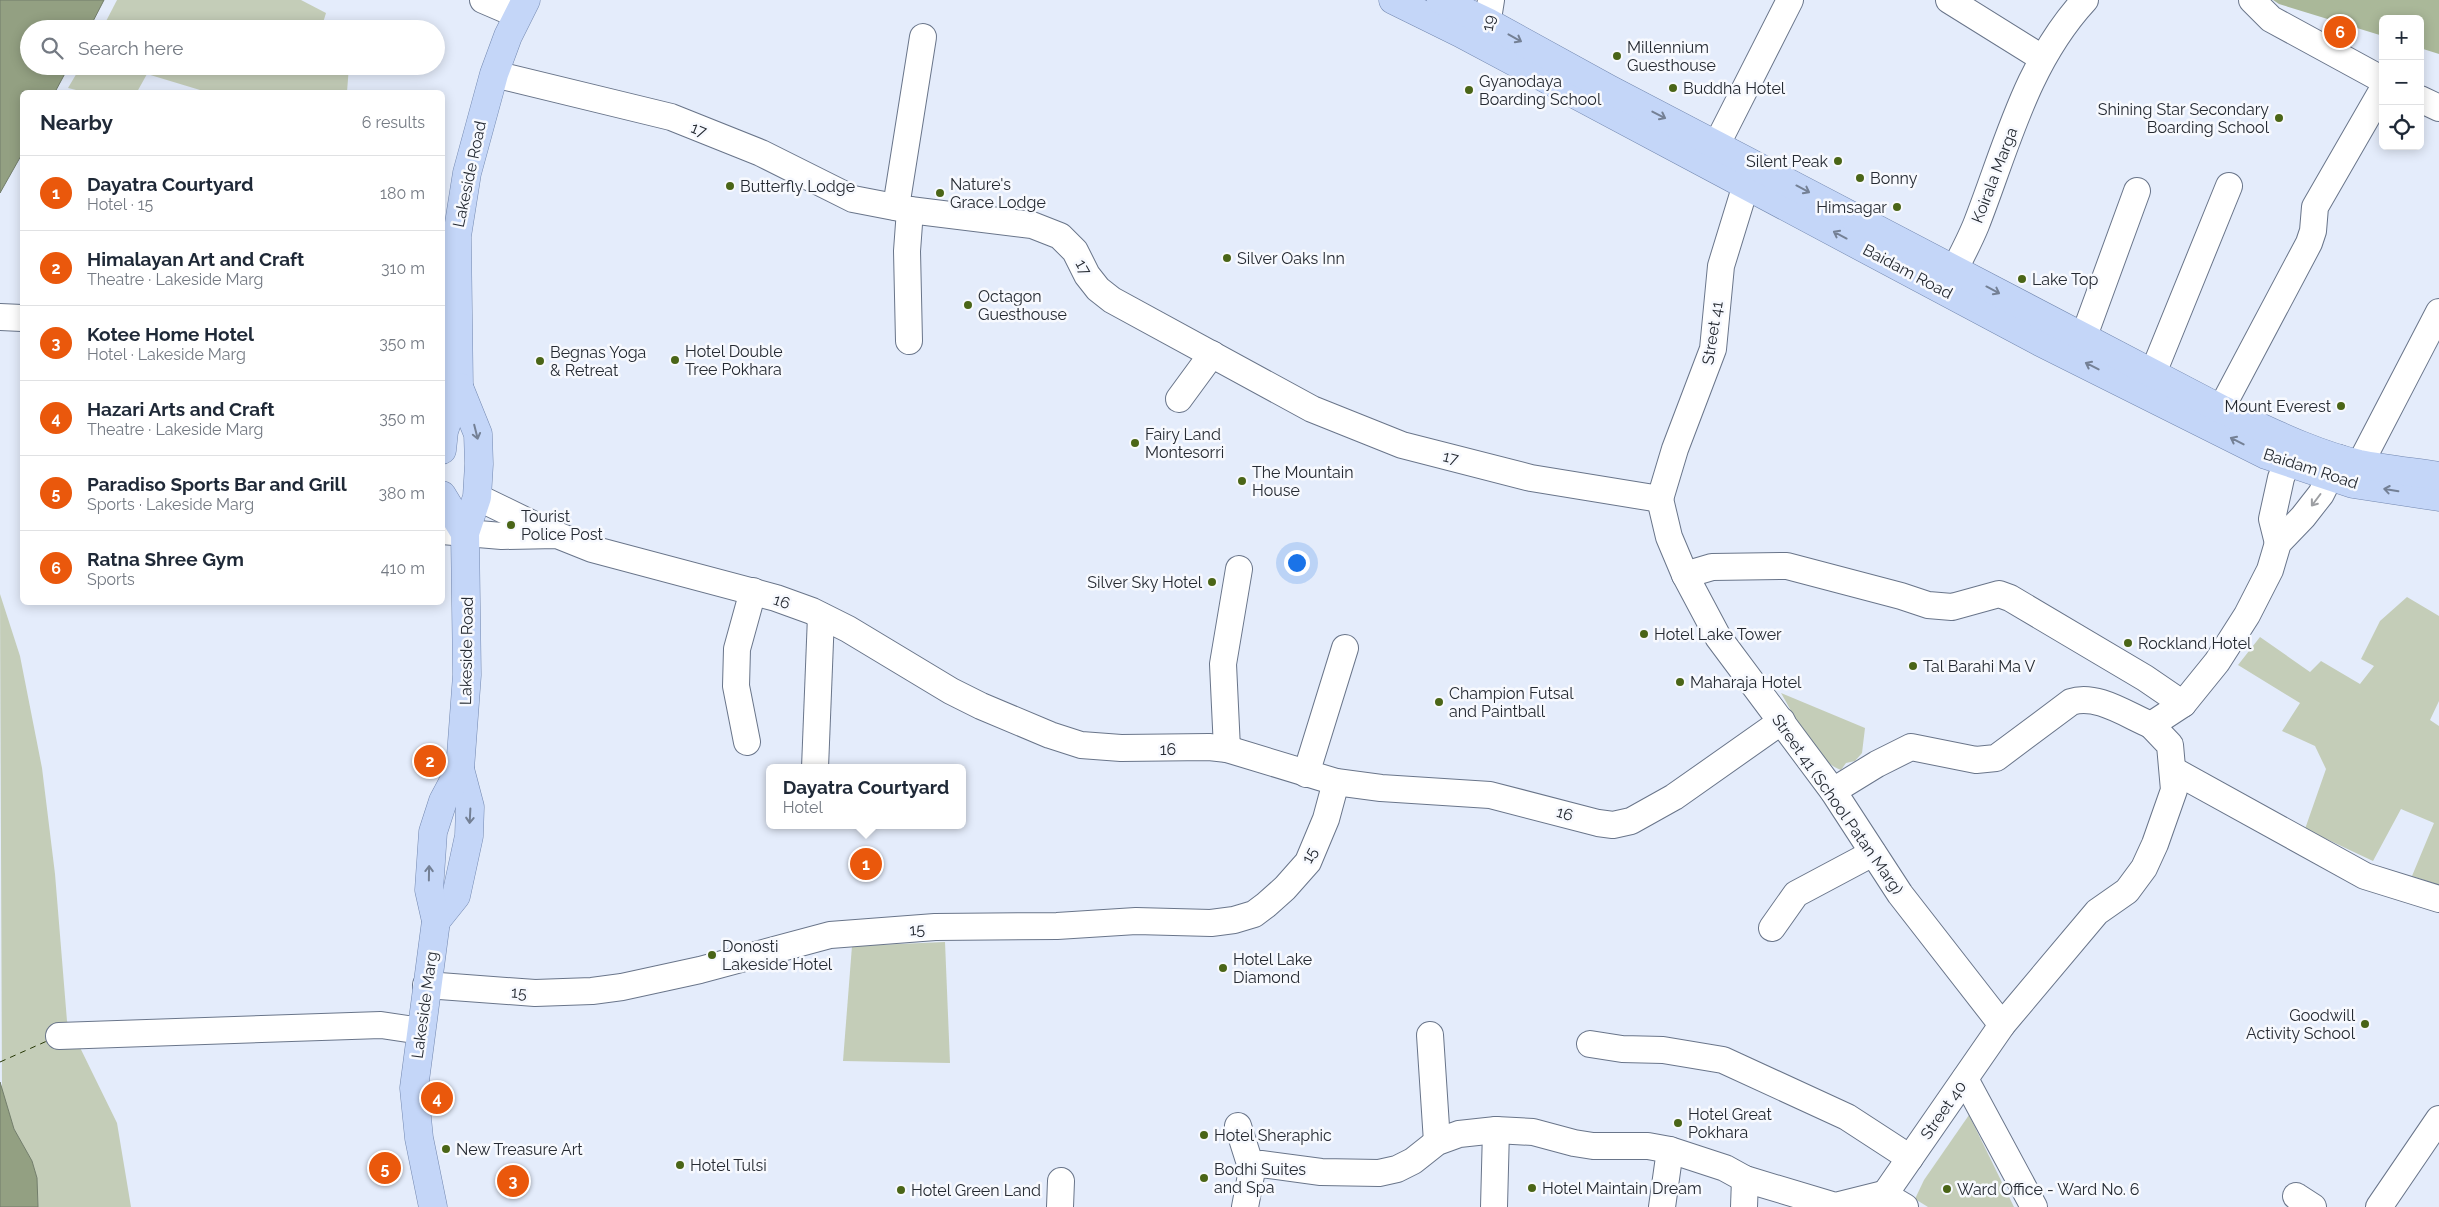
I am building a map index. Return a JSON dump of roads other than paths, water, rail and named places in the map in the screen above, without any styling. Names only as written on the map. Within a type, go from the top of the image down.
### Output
[{"type":"main road","name":"Baidam Road","points":[[1393,0],[1488,23],[1749,174],[1949,280],[2084,336],[2221,409],[2291,453]]},
{"type":"main road","name":"Baidam Road","points":[[1441,0],[1716,144],[1749,174]]},
{"type":"main road","name":"Lakeside Road","points":[[451,385],[457,236],[467,173],[494,74],[522,7]]},
{"type":"main road","name":"Baidam Road","points":[[1949,280],[2040,342],[2291,453],[2343,466],[2439,476]]},
{"type":"main road","points":[[445,424],[451,385]]},
{"type":"main road","points":[[451,385],[478,434],[477,497],[454,532]]},
{"type":"main road","name":"Baidam Road","points":[[2343,466],[2354,484],[2439,497]]},
{"type":"main road","points":[[445,504],[454,532]]},
{"type":"main road","name":"Lakeside Road","points":[[454,532],[467,675],[460,769]]},
{"type":"main road","name":"Lakeside Marg","points":[[433,1207],[424,1165],[415,1102],[415,1073],[436,921],[429,890],[434,832],[443,801],[460,769]]},
{"type":"street","points":[[483,0],[522,7]]},
{"type":"street","points":[[1716,144],[1790,0]]},
{"type":"street","points":[[1949,0],[2042,58]]},
{"type":"street","name":"Koirala Marga","points":[[1949,280],[1976,225],[2002,149],[2042,58],[2054,37],[2084,0]]},
{"type":"street","points":[[2252,0],[2271,19],[2379,78]]},
{"type":"street","points":[[909,341],[907,251],[903,208],[923,37]]},
{"type":"street","name":"17","points":[[494,74],[671,117],[761,153],[854,200],[1032,224],[1060,236],[1075,250],[1087,275],[1105,294],[1312,409],[1402,445],[1531,478],[1660,500]]},
{"type":"street","points":[[2221,409],[2309,243],[2313,231],[2315,207],[2379,96]]},
{"type":"street","points":[[2424,101],[2439,108]]},
{"type":"street","name":"Street 41","points":[[1660,500],[1675,449],[1713,348],[1721,266],[1749,174]]},
{"type":"street","points":[[2153,373],[2229,186]]},
{"type":"street","points":[[2084,336],[2136,191]]},
{"type":"street","points":[[1833,791],[1877,764],[1911,747],[1976,760],[1985,761],[1996,758],[2070,702],[2081,698],[2095,701],[2151,725],[2183,704],[2217,662],[2247,615],[2270,570],[2278,543],[2303,517],[2343,466],[2439,312]]},
{"type":"street","points":[[0,317],[20,318]]},
{"type":"street","points":[[1178,399],[1212,354]]},
{"type":"street","points":[[2278,543],[2272,519],[2291,453]]},
{"type":"street","name":"16","points":[[477,497],[556,535],[592,549],[753,592],[821,616],[848,629],[951,691],[1050,735],[1081,745],[1121,748],[1209,747],[1227,749],[1336,782],[1381,788],[1490,795],[1614,825],[1631,821],[1674,797],[1782,721]]},
{"type":"street","name":"Street 41 (School Patan Marg)","points":[[1660,500],[1669,537],[1685,575],[1718,636],[1833,791],[1900,894],[2002,1025]]},
{"type":"street","name":"16","points":[[454,532],[502,536],[556,535]]},
{"type":"street","points":[[1685,575],[1712,567],[1787,566],[1928,605],[1952,607],[1999,594],[2010,598],[2145,678],[2183,704]]},
{"type":"street","points":[[1227,749],[1223,664],[1239,569]]},
{"type":"street","points":[[747,742],[736,686],[738,649],[753,592]]},
{"type":"street","points":[[815,764],[821,616]]},
{"type":"street","points":[[1306,774],[1345,648]]},
{"type":"street","name":"Street 40","points":[[1888,1203],[1910,1158],[2002,1025],[2097,912],[2127,891],[2144,868],[2155,844],[2174,790],[2170,745],[2151,725]]},
{"type":"street","points":[[2173,770],[2365,876],[2439,899]]},
{"type":"street","name":"15","points":[[426,985],[535,993],[592,991],[630,986],[691,972],[830,935],[935,927],[1057,926],[1136,921],[1211,923],[1234,920],[1254,914],[1266,905],[1285,888],[1308,862],[1326,819],[1336,782]]},
{"type":"street","points":[[1772,928],[1796,894],[1873,853]]},
{"type":"street","points":[[59,1036],[382,1025],[421,1031]]},
{"type":"street","points":[[1430,1035],[1437,1142]]},
{"type":"street","points":[[1590,1044],[1622,1049],[1663,1050],[1723,1060],[1847,1117],[1910,1158]]},
{"type":"street","points":[[1965,1079],[2034,1207]]},
{"type":"street","points":[[2379,1207],[2439,1119]]},
{"type":"street","points":[[1238,1126],[1252,1170],[1245,1207]]},
{"type":"street","points":[[1494,1207],[1496,1130]]},
{"type":"street","points":[[1252,1170],[1257,1165],[1268,1164],[1321,1172],[1379,1173],[1397,1169],[1413,1161],[1437,1142],[1459,1134],[1496,1130],[1533,1132],[1574,1143],[1648,1146],[1670,1150],[1725,1168],[1745,1178],[1835,1206],[1888,1203]]},
{"type":"street","points":[[1662,1207],[1670,1150]]},
{"type":"street","points":[[1744,1207],[1745,1178]]},
{"type":"street","points":[[1060,1207],[1061,1181]]},
{"type":"place","name":"Ratna Shree Gym","points":[[2340,32]]},
{"type":"place","name":"Millennium Guesthouse","points":[[1617,56]]},
{"type":"place","name":"Buddha Hotel","points":[[1673,88]]},
{"type":"place","name":"Gyanodaya Boarding School","points":[[1469,90]]},
{"type":"place","name":"Shining Star Secondary Boarding School","points":[[2279,118]]},
{"type":"place","name":"Silent Peak","points":[[1838,161]]},
{"type":"place","name":"Bonny","points":[[1860,178]]},
{"type":"place","name":"Butterfly Lodge","points":[[730,186]]},
{"type":"place","name":"Nature's Grace Lodge","points":[[940,193]]},
{"type":"place","name":"Himsagar","points":[[1897,207]]},
{"type":"place","name":"Silver Oaks Inn","points":[[1227,258]]},
{"type":"place","name":"Lake Top","points":[[2022,279]]},
{"type":"place","name":"Octagon Guesthouse","points":[[968,305]]},
{"type":"place","name":"Hotel Double Tree Pokhara","points":[[675,360]]},
{"type":"place","name":"Begnas Yoga & Retreat","points":[[540,361]]},
{"type":"place","name":"Mount Everest","points":[[2341,406]]},
{"type":"place","name":"Fairy Land Montesorri","points":[[1135,443]]},
{"type":"place","name":"The Mountain House","points":[[1242,481]]},
{"type":"place","name":"Tourist Police Post","points":[[511,525]]},
{"type":"place","name":"Silver Sky Hotel","points":[[1212,582]]},
{"type":"place","name":"Hotel Lake Tower","points":[[1644,634]]},
{"type":"place","name":"Rockland Hotel","points":[[2128,643]]},
{"type":"place","name":"Tal Barahi Ma V","points":[[1913,666]]},
{"type":"place","name":"Maharaja Hotel","points":[[1680,682]]},
{"type":"place","name":"Champion Futsal and Paintball","points":[[1439,702]]},
{"type":"place","name":"Himalayan Art and Craft","points":[[430,761]]},
{"type":"place","name":"Dayatra Courtyard","points":[[866,864]]},
{"type":"place","name":"Donosti Lakeside Hotel","points":[[712,955]]},
{"type":"place","name":"Hotel Lake Diamond","points":[[1223,968]]},
{"type":"place","name":"Goodwill Activity School","points":[[2365,1024]]},
{"type":"place","name":"Hazari Arts and Craft","points":[[437,1098]]},
{"type":"place","name":"Hotel Great Pokhara","points":[[1678,1123]]},
{"type":"place","name":"Hotel Sheraphic","points":[[1204,1135]]},
{"type":"place","name":"New Treasure Art","points":[[446,1149]]},
{"type":"place","name":"Hotel Tulsi","points":[[680,1165]]},
{"type":"place","name":"Paradiso Sports Bar and Grill","points":[[385,1168]]},
{"type":"place","name":"Bodhi Suites and Spa","points":[[1204,1178]]},
{"type":"place","name":"Kotee Home Hotel","points":[[513,1181]]},
{"type":"place","name":"Hotel Maintain Dream","points":[[1532,1188]]},
{"type":"place","name":"Ward Office - Ward No. 6","points":[[1947,1189]]},
{"type":"place","name":"Hotel Green Land","points":[[901,1190]]}]
